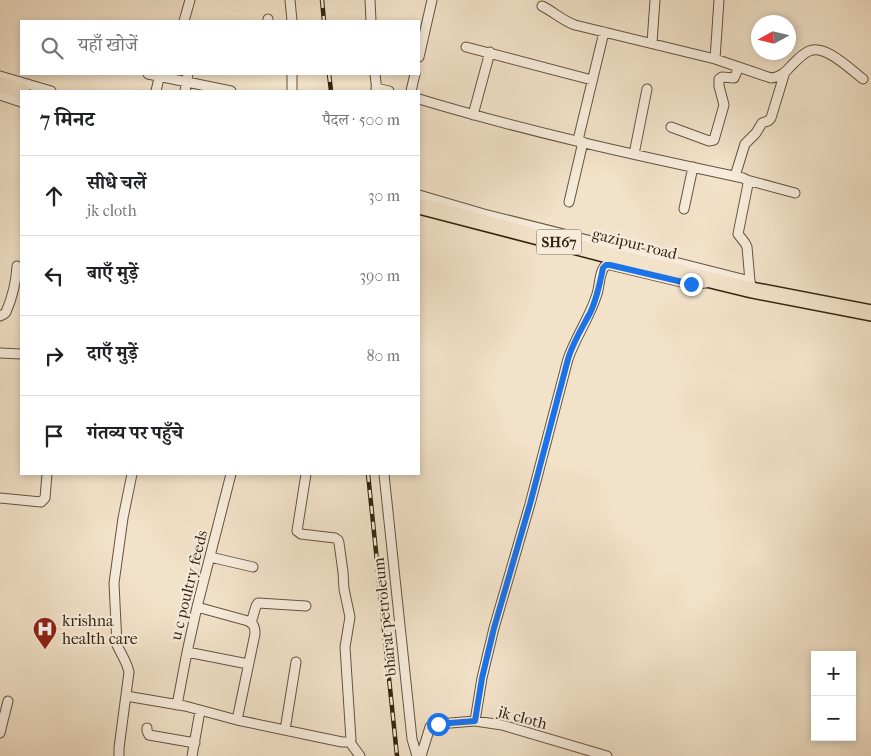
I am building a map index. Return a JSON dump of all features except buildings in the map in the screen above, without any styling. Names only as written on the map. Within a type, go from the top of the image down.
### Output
[{"type":"main road","points":[[0,85],[20,90]]},
{"type":"main road","name":"gazipur road","points":[[420,206],[714,281]]},
{"type":"main road","name":"SH67","points":[[714,281],[751,286],[871,313]]},
{"type":"street","points":[[184,20],[190,0]]},
{"type":"street","points":[[290,0],[292,20]]},
{"type":"street","points":[[370,0],[371,20]]},
{"type":"street","points":[[420,53],[432,0]]},
{"type":"street","points":[[652,44],[655,0]]},
{"type":"street","points":[[715,59],[719,0]]},
{"type":"street","points":[[542,6],[570,23],[715,59],[771,78],[780,76],[802,55],[818,49],[828,53],[863,79]]},
{"type":"street","points":[[569,202],[592,80],[604,32]]},
{"type":"street","points":[[466,47],[592,80]]},
{"type":"street","points":[[473,115],[490,52]]},
{"type":"street","points":[[671,127],[709,141],[714,140],[724,106],[719,86],[720,80],[722,77],[734,78],[739,67]]},
{"type":"street","points":[[735,176],[746,141],[756,134],[762,123],[771,118],[785,72]]},
{"type":"street","points":[[156,90],[160,75],[226,90]]},
{"type":"street","points":[[292,75],[292,90]]},
{"type":"street","points":[[375,75],[376,90]]},
{"type":"street","points":[[411,90],[415,75]]},
{"type":"street","points":[[0,76],[48,90]]},
{"type":"street","points":[[634,154],[647,89]]},
{"type":"street","points":[[0,96],[20,102]]},
{"type":"street","points":[[420,99],[510,125],[735,176],[795,193]]},
{"type":"street","points":[[684,209],[693,168]]},
{"type":"street","points":[[420,195],[751,286],[747,247],[738,236],[747,180]]},
{"type":"street","points":[[475,721],[482,678],[494,628],[530,504],[563,376],[572,345],[597,295],[603,268],[606,265],[610,265],[691,284],[714,281]]},
{"type":"street","points":[[0,316],[6,312],[13,295],[17,266]]},
{"type":"street","points":[[0,353],[20,354]]},
{"type":"street","points":[[0,498],[41,502],[45,498],[47,475]]},
{"type":"street","points":[[119,756],[129,672],[128,666],[117,645],[114,583],[123,518],[132,475]]},
{"type":"street","name":"u c poultry feeds","points":[[178,705],[197,607],[231,475]]},
{"type":"street","points":[[126,696],[178,705],[237,720],[342,742],[351,740],[345,647],[350,617],[344,589],[339,543],[335,538],[301,534],[297,531],[306,475]]},
{"type":"street","name":"bharat petroleum","points":[[384,475],[412,739],[417,756]]},
{"type":"street","points":[[210,556],[253,567]]},
{"type":"street","points":[[237,720],[255,634],[252,623],[256,606],[258,603],[306,606]]},
{"type":"street","points":[[197,607],[252,623]]},
{"type":"street","points":[[187,652],[248,664]]},
{"type":"street","points":[[285,730],[296,662]]},
{"type":"street","points":[[0,733],[1,722],[8,701]]},
{"type":"street","points":[[192,756],[200,711]]},
{"type":"street","name":"jk cloth","points":[[421,756],[430,727],[438,724],[475,721],[502,725],[607,756]]},
{"type":"street","points":[[147,728],[149,735],[195,743]]},
{"type":"street","points":[[348,741],[360,756]]},
{"type":"railway","points":[[322,0],[324,20]]},
{"type":"railway","points":[[329,75],[331,90]]},
{"type":"railway","points":[[368,475],[397,756]]},
{"type":"place","name":"krishna health care","points":[[45,650]]},
{"type":"route","points":[[438,724],[475,721],[482,678],[494,628],[530,504],[568,359],[572,345],[590,314],[604,266],[610,265],[691,284]]}]
